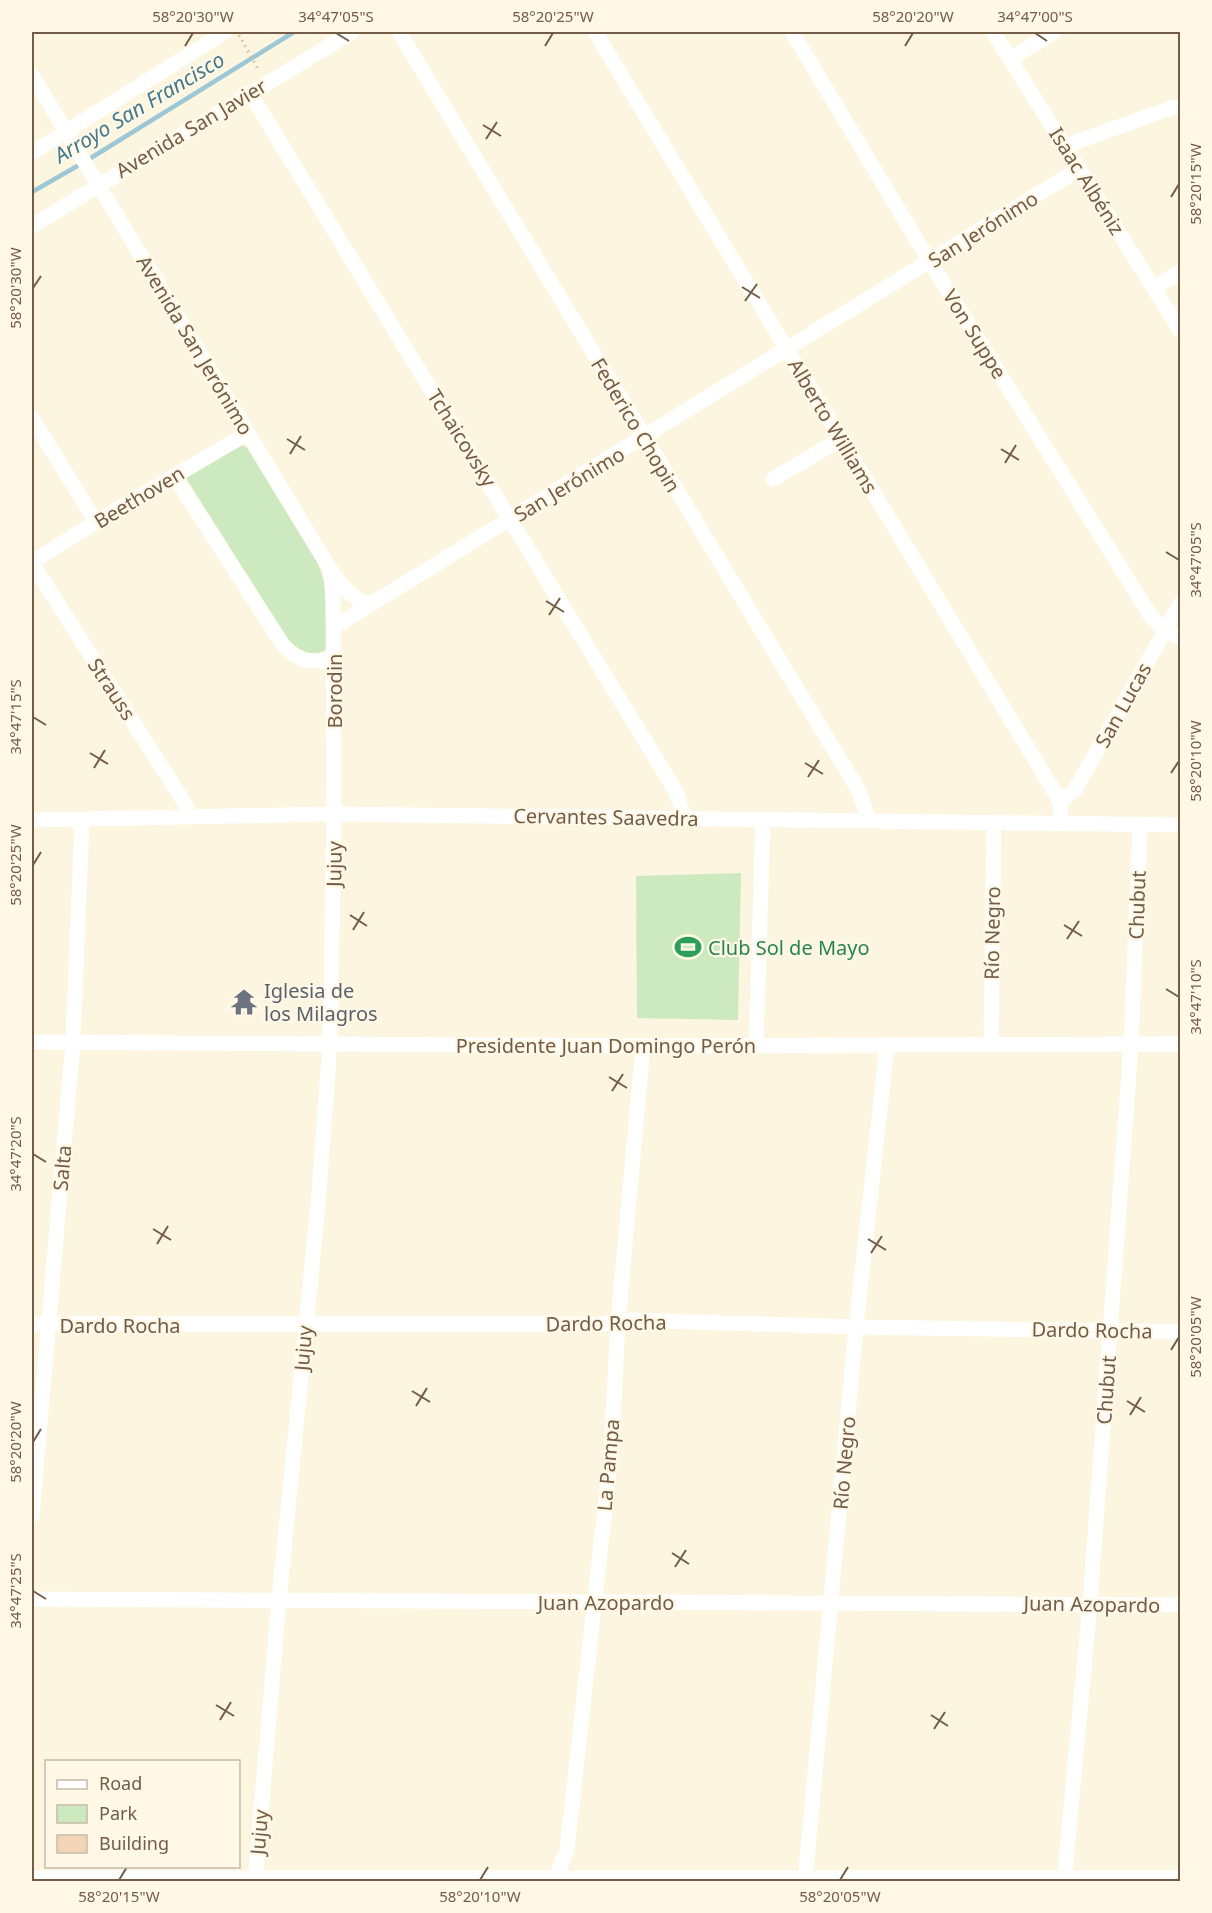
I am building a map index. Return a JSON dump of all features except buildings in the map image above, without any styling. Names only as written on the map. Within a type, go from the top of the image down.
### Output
[{"type":"street","name":"Avenida San Javier","points":[[32,226],[95,179],[250,93],[352,32]]},
{"type":"street","name":"Federico Chopin","points":[[399,32],[859,791],[869,820]]},
{"type":"street","name":"Alberto Williams","points":[[595,32],[1060,801],[1061,823]]},
{"type":"street","name":"Von Suppe","points":[[792,32],[930,262],[1152,618],[1165,630]]},
{"type":"street","name":"Isaac Albéniz","points":[[993,32],[1180,330]]},
{"type":"street","points":[[1010,59],[1054,32]]},
{"type":"street","points":[[32,153],[219,33]]},
{"type":"street","name":"Avenida San Jerónimo","points":[[32,75],[342,588],[368,605]]},
{"type":"street","name":"Tchaicovsky","points":[[250,93],[675,790],[684,818]]},
{"type":"street","points":[[1065,146],[1173,107]]},
{"type":"street","name":"San Jerónimo","points":[[334,627],[1079,169]]},
{"type":"street","points":[[1153,288],[1178,276]]},
{"type":"street","points":[[32,418],[96,522]]},
{"type":"street","name":"Beethoven","points":[[32,563],[96,522],[248,432]]},
{"type":"street","points":[[773,479],[841,439]]},
{"type":"street","points":[[174,476],[283,645],[306,662],[334,661]]},
{"type":"street","name":"Strauss","points":[[32,563],[186,805],[188,817]]},
{"type":"street","name":"Borodin","points":[[330,569],[334,627],[334,814]]},
{"type":"street","name":"San Lucas","points":[[1060,801],[1076,790],[1180,603]]},
{"type":"street","points":[[1165,630],[1180,638]]},
{"type":"street","name":"Cervantes Saavedra","points":[[32,820],[334,814],[1180,825]]},
{"type":"street","name":"Jujuy","points":[[255,1880],[279,1600],[318,1205],[330,1044],[334,814]]},
{"type":"street","name":"Salta","points":[[32,1515],[73,1042],[82,820]]},
{"type":"street","points":[[756,1045],[764,821]]},
{"type":"street","name":"Río Negro","points":[[991,1044],[994,822]]},
{"type":"street","name":"Chubut","points":[[1065,1880],[1090,1604],[1131,1045],[1140,825]]},
{"type":"street","name":"Presidente Juan Domingo Perón","points":[[32,1042],[643,1046],[1180,1044]]},
{"type":"street","name":"Río Negro","points":[[805,1880],[856,1327],[887,1045]]},
{"type":"street","name":"La Pampa","points":[[555,1880],[567,1850],[611,1454],[618,1322],[643,1046]]},
{"type":"street","name":"Dardo Rocha","points":[[32,1324],[600,1324],[632,1320],[856,1327],[1180,1332]]},
{"type":"street","name":"Juan Azopardo","points":[[32,1599],[1180,1605]]},
{"type":"street","points":[[32,1878],[255,1880],[1180,1878]]},
{"type":"path","points":[[241,38],[257,67]]},
{"type":"green space","points":[[242,445],[247,448],[318,564],[324,581],[328,649],[321,652],[307,654],[289,641],[186,478]]},
{"type":"green space","name":"Club Sol de Mayo","points":[[741,873],[738,1020],[637,1018],[636,876]]},
{"type":"waterway","name":"Arroyo San Francisco","points":[[32,192],[294,32]]},
{"type":"place","name":"Club Sol de Mayo","points":[[688,947]]},
{"type":"place","name":"Iglesia de los Milagros","points":[[244,1002]]}]
